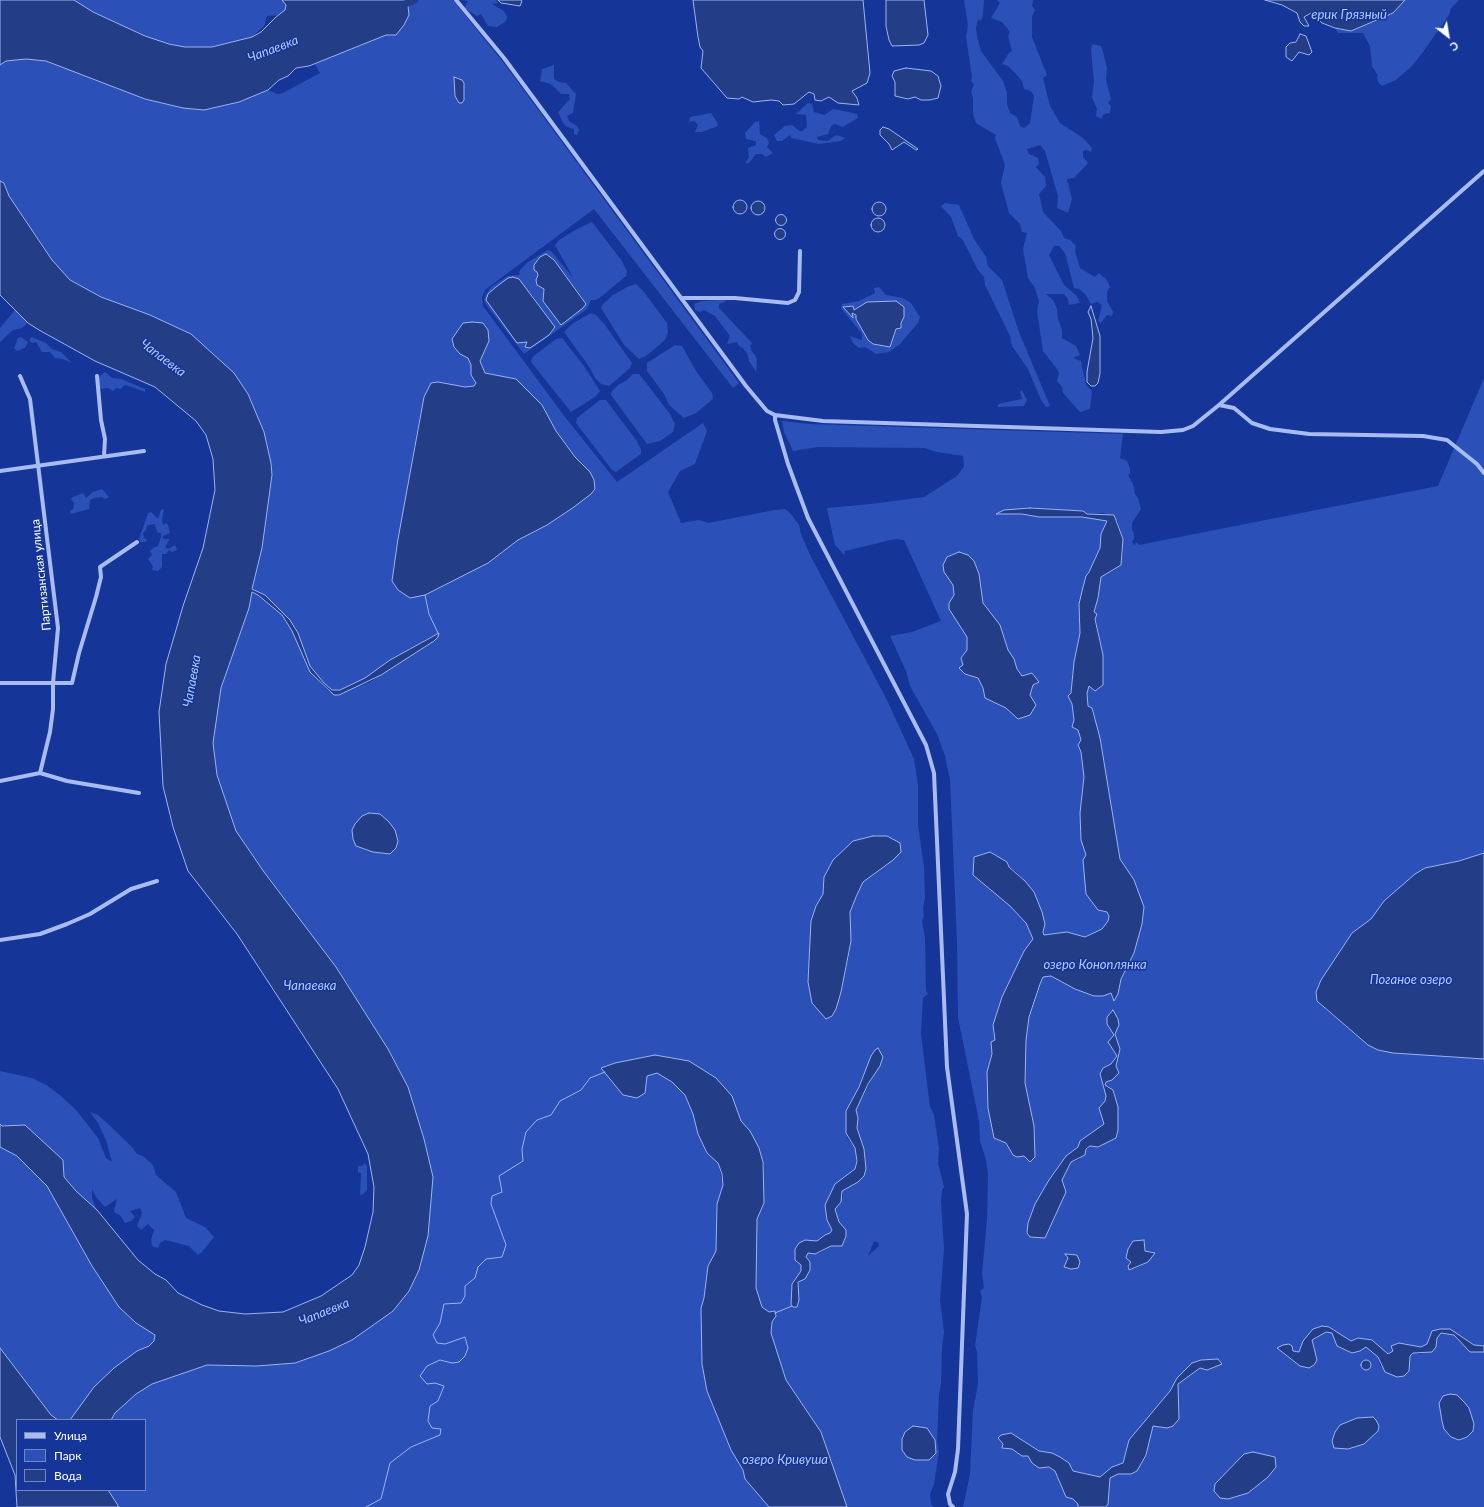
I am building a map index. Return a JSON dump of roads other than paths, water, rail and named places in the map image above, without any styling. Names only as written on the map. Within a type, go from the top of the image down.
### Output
[{"type":"street","points":[[456,0],[504,58],[683,298],[759,403],[767,411],[775,415],[823,421],[1161,432],[1183,430],[1194,426],[1219,405],[1484,171]]},
{"type":"street","points":[[683,298],[735,298],[788,303],[795,300],[799,292],[800,251]]},
{"type":"street","name":"Партизанская улица","points":[[20,376],[30,399],[58,628],[50,732],[40,772]]},
{"type":"street","points":[[97,376],[104,439],[104,456]]},
{"type":"street","points":[[1219,405],[1234,408],[1252,423],[1270,430],[1309,434],[1423,436],[1447,440],[1477,464],[1484,473]]},
{"type":"street","points":[[775,415],[775,420],[788,464],[808,518],[926,745],[934,773],[947,1067],[967,1214],[958,1449],[955,1472],[948,1494],[950,1504],[954,1507]]},
{"type":"street","points":[[0,471],[144,451]]},
{"type":"street","points":[[0,683],[72,683],[101,577],[100,567],[137,542]]},
{"type":"street","points":[[0,781],[40,772],[67,781],[139,793]]},
{"type":"street","points":[[0,940],[40,934],[67,924],[90,914],[131,890],[157,881]]},
{"type":"water","name":"Чапаевка","points":[[0,0],[74,0],[93,12],[145,36],[169,44],[185,47],[212,47],[252,37],[261,32],[285,10],[286,5],[282,0],[406,0],[409,15],[404,25],[396,35],[386,35],[309,66],[296,68],[288,76],[279,80],[268,90],[239,102],[204,110],[183,108],[145,99],[46,61],[26,59],[6,61],[0,65]]},
{"type":"water","points":[[498,0],[522,1],[520,6],[501,3]]},
{"type":"water","points":[[693,0],[863,0],[870,73],[867,83],[852,91],[857,98],[859,105],[838,103],[829,97],[821,101],[815,100],[814,94],[809,92],[794,104],[783,105],[779,101],[771,100],[753,102],[742,97],[739,99],[727,98],[701,68],[703,51],[700,47],[698,37]]},
{"type":"water","points":[[886,0],[924,0],[928,35],[924,43],[919,45],[892,46],[886,26]]},
{"type":"water","name":"ерик Грязный","points":[[1265,0],[1405,0],[1393,13],[1351,31],[1335,28],[1322,23],[1311,13],[1304,17],[1309,26],[1304,26],[1300,22],[1297,13],[1282,5]]},
{"type":"water","points":[[1300,34],[1306,36],[1312,52],[1309,55],[1299,52],[1292,61],[1286,57],[1286,47],[1290,43],[1296,42]]},
{"type":"water","points":[[906,68],[931,71],[938,76],[941,86],[938,98],[921,100],[915,97],[908,99],[895,96],[895,82],[892,76],[894,71]]},
{"type":"water","points":[[454,77],[462,80],[464,83],[464,100],[462,103],[459,103],[455,96]]},
{"type":"water","points":[[883,127],[889,129],[918,149],[916,150],[904,142],[892,150],[889,144],[880,135],[880,130]]},
{"type":"water","name":"Чапаевка","points":[[0,181],[4,183],[9,196],[52,260],[70,280],[101,297],[150,315],[191,334],[234,373],[248,394],[264,432],[271,463],[272,475],[262,548],[252,589],[265,595],[290,620],[298,633],[310,666],[324,683],[332,690],[340,690],[365,678],[390,660],[439,633],[438,637],[434,641],[381,675],[339,695],[334,695],[310,672],[292,631],[282,615],[258,595],[252,592],[249,608],[221,688],[213,743],[217,775],[236,831],[264,872],[336,967],[388,1049],[408,1087],[424,1139],[433,1177],[428,1236],[419,1270],[409,1291],[393,1311],[352,1340],[329,1351],[295,1363],[257,1366],[207,1365],[152,1384],[136,1394],[115,1413],[112,1419],[71,1419],[94,1387],[114,1368],[137,1351],[149,1346],[154,1341],[155,1335],[136,1323],[119,1307],[92,1266],[47,1186],[17,1156],[0,1147],[0,1124],[2,1126],[25,1125],[63,1160],[64,1177],[76,1191],[97,1210],[138,1260],[155,1274],[166,1280],[178,1293],[202,1305],[219,1311],[245,1314],[283,1312],[321,1296],[352,1275],[359,1265],[365,1247],[373,1212],[374,1187],[368,1154],[338,1089],[237,934],[188,871],[173,827],[163,786],[159,712],[166,664],[183,606],[203,548],[215,490],[213,459],[206,435],[196,421],[155,387],[95,361],[39,330],[28,323],[0,295]]},
{"type":"water","points":[[740,200],[745,202],[747,207],[745,212],[740,214],[735,212],[733,207],[735,202]]},
{"type":"water","points":[[758,201],[763,203],[765,208],[763,213],[758,215],[753,213],[751,208],[753,203]]},
{"type":"water","points":[[879,202],[884,204],[886,209],[884,214],[879,216],[874,214],[872,209],[874,204]]},
{"type":"water","points":[[779,215],[783,215],[785,216],[785,224],[779,225],[776,222],[776,218]]},
{"type":"water","points":[[878,218],[883,220],[885,225],[883,230],[878,232],[873,230],[871,225],[873,220]]},
{"type":"water","points":[[778,229],[782,229],[784,230],[784,238],[778,239],[775,236],[775,232]]},
{"type":"water","points":[[546,254],[554,260],[586,304],[561,325],[543,301],[544,289],[537,285],[536,280],[538,275],[534,270],[534,265],[540,257]]},
{"type":"water","points":[[513,277],[519,279],[555,327],[549,335],[530,348],[525,347],[527,342],[517,343],[486,300],[488,294],[496,287],[508,278]]},
{"type":"water","points":[[896,301],[904,307],[904,317],[901,323],[901,328],[896,329],[890,347],[873,344],[868,340],[856,319],[856,315],[852,313],[853,318],[843,307],[853,306],[854,310],[867,302]]},
{"type":"water","points":[[1091,306],[1100,336],[1100,373],[1098,383],[1095,386],[1091,386],[1087,382],[1087,372],[1093,338],[1091,319],[1088,312]]},
{"type":"water","points":[[463,323],[483,323],[488,330],[489,341],[480,361],[485,373],[516,379],[542,405],[556,431],[575,457],[590,472],[594,480],[595,489],[574,507],[547,525],[518,540],[488,563],[425,595],[410,598],[398,590],[392,581],[398,539],[424,397],[431,383],[438,382],[465,387],[474,386],[476,383],[471,375],[471,365],[468,358],[460,354],[454,347],[452,339]]},
{"type":"water","name":"озеро Коноплянка","points":[[1030,508],[1083,511],[1087,514],[1114,515],[1123,539],[1121,565],[1101,577],[1094,612],[1097,614],[1095,619],[1103,655],[1103,685],[1095,691],[1089,686],[1087,693],[1088,706],[1092,708],[1100,738],[1120,859],[1134,880],[1144,907],[1142,924],[1134,953],[1121,979],[1118,994],[1114,1001],[1111,993],[1103,996],[1094,996],[1075,989],[1051,976],[1043,977],[1029,1017],[1026,1040],[1025,1083],[1034,1126],[1035,1157],[1030,1162],[1024,1156],[1017,1157],[1013,1155],[1006,1143],[994,1138],[988,1108],[987,1072],[992,1054],[991,1042],[995,1040],[993,1025],[1002,997],[1024,951],[1033,939],[1026,923],[1010,906],[973,875],[974,857],[990,852],[1007,862],[1009,867],[1025,881],[1034,892],[1042,912],[1045,924],[1043,932],[1044,935],[1067,932],[1085,937],[1102,929],[1108,921],[1109,916],[1107,912],[1098,910],[1086,894],[1083,860],[1086,855],[1081,840],[1080,813],[1084,777],[1081,752],[1078,745],[1081,740],[1078,730],[1072,727],[1074,720],[1072,704],[1068,696],[1071,693],[1074,662],[1080,633],[1079,604],[1086,576],[1100,548],[1101,534],[1107,521],[1082,517],[1039,517],[1022,514],[996,514],[1004,510]]},
{"type":"water","points":[[959,552],[968,555],[974,561],[979,574],[983,603],[1000,625],[1008,650],[1014,659],[1017,669],[1022,676],[1032,673],[1039,682],[1033,685],[1030,695],[1036,705],[1030,715],[1018,719],[1006,708],[985,698],[983,688],[978,678],[965,674],[959,668],[963,665],[961,658],[967,650],[967,637],[949,609],[949,603],[954,595],[953,585],[944,572],[943,565],[947,557]]},
{"type":"water","points":[[369,813],[380,814],[395,830],[398,841],[396,848],[390,854],[373,852],[356,846],[353,839],[352,830],[362,816]]},
{"type":"water","points":[[873,836],[887,836],[900,843],[901,852],[893,860],[863,882],[856,897],[850,912],[851,941],[841,992],[836,1009],[832,1016],[826,1019],[812,1003],[808,982],[811,921],[816,906],[823,894],[824,877],[833,860],[853,841]]},
{"type":"water","name":"Поганое озеро","points":[[1484,853],[1484,1059],[1393,1053],[1378,1050],[1368,1045],[1317,1001],[1316,992],[1321,980],[1352,933],[1371,919],[1384,901],[1415,874],[1425,868],[1459,861]]},
{"type":"water","points":[[1113,1010],[1118,1019],[1119,1025],[1115,1034],[1120,1049],[1116,1066],[1119,1073],[1112,1080],[1106,1082],[1105,1085],[1113,1090],[1118,1107],[1118,1130],[1116,1138],[1098,1147],[1090,1146],[1086,1149],[1085,1155],[1071,1162],[1062,1180],[1066,1192],[1045,1238],[1030,1237],[1027,1233],[1028,1223],[1035,1204],[1049,1180],[1066,1156],[1078,1147],[1080,1141],[1104,1124],[1099,1108],[1105,1101],[1106,1096],[1100,1074],[1103,1068],[1111,1064],[1117,1056],[1108,1042],[1114,1035],[1107,1024],[1107,1017]]},
{"type":"water","points":[[878,1048],[883,1057],[880,1066],[868,1084],[856,1110],[858,1118],[857,1128],[864,1149],[866,1169],[864,1176],[858,1182],[842,1191],[841,1202],[835,1209],[839,1222],[846,1230],[846,1236],[842,1246],[831,1246],[815,1254],[808,1253],[806,1257],[810,1262],[810,1270],[805,1279],[798,1282],[799,1300],[797,1307],[793,1307],[791,1305],[792,1284],[801,1271],[801,1265],[795,1260],[795,1249],[799,1243],[805,1240],[817,1241],[830,1233],[832,1230],[827,1220],[825,1205],[835,1184],[855,1169],[857,1161],[855,1148],[846,1133],[846,1111],[859,1087],[871,1056]]},
{"type":"water","name":"озеро Кривуша","points":[[655,1055],[689,1061],[716,1078],[732,1096],[741,1121],[750,1131],[759,1148],[763,1162],[764,1203],[757,1219],[756,1288],[762,1307],[769,1312],[775,1311],[776,1316],[772,1322],[771,1333],[786,1380],[821,1432],[847,1507],[769,1507],[745,1479],[743,1470],[731,1450],[707,1391],[702,1364],[701,1308],[704,1298],[708,1266],[716,1251],[717,1204],[723,1185],[722,1174],[718,1163],[707,1153],[698,1134],[693,1114],[685,1095],[672,1082],[657,1073],[647,1076],[645,1093],[637,1098],[623,1095],[601,1068],[615,1063]]},
{"type":"water","points":[[1144,1240],[1145,1251],[1155,1253],[1148,1262],[1129,1270],[1128,1266],[1131,1262],[1126,1258],[1128,1249],[1133,1241]]},
{"type":"water","points":[[1065,1254],[1077,1255],[1080,1262],[1078,1268],[1071,1269],[1064,1267],[1068,1258]]},
{"type":"water","points":[[1322,1326],[1329,1327],[1351,1341],[1358,1338],[1372,1340],[1388,1354],[1393,1351],[1391,1346],[1399,1343],[1421,1347],[1427,1344],[1432,1331],[1450,1329],[1474,1345],[1484,1346],[1484,1352],[1470,1352],[1454,1335],[1441,1333],[1437,1338],[1436,1347],[1432,1352],[1413,1353],[1410,1356],[1409,1371],[1404,1376],[1397,1377],[1385,1372],[1378,1357],[1366,1347],[1360,1351],[1352,1353],[1337,1346],[1332,1333],[1326,1332],[1312,1340],[1317,1360],[1314,1365],[1309,1368],[1300,1366],[1277,1348],[1289,1344],[1292,1346],[1293,1351],[1299,1352],[1303,1341],[1313,1329]]},
{"type":"water","points":[[0,1348],[51,1415],[57,1419],[16,1419],[16,1491],[15,1475],[0,1437]]},
{"type":"water","points":[[1218,1359],[1222,1364],[1207,1370],[1200,1368],[1178,1384],[1179,1419],[1173,1426],[1167,1428],[1153,1426],[1146,1455],[1137,1471],[1131,1474],[1118,1474],[1110,1478],[1108,1504],[1106,1507],[1078,1507],[1078,1504],[1073,1499],[1066,1497],[1055,1471],[1049,1467],[1039,1468],[1032,1463],[1028,1456],[1022,1456],[1012,1449],[1002,1448],[1003,1444],[998,1438],[1001,1435],[1011,1433],[1039,1451],[1052,1453],[1060,1457],[1069,1463],[1073,1471],[1100,1477],[1112,1467],[1123,1463],[1129,1440],[1170,1391],[1177,1378],[1192,1363],[1201,1360]]},
{"type":"water","points":[[1364,1360],[1368,1360],[1370,1361],[1370,1369],[1364,1370],[1361,1367],[1361,1363]]},
{"type":"water","points":[[1450,1394],[1457,1395],[1469,1408],[1474,1424],[1473,1431],[1467,1437],[1459,1440],[1451,1437],[1444,1429],[1442,1421],[1439,1403],[1443,1396]]},
{"type":"water","points":[[1373,1417],[1379,1426],[1378,1431],[1364,1444],[1348,1449],[1334,1448],[1332,1441],[1335,1432],[1340,1425],[1357,1418]]},
{"type":"water","points":[[913,1426],[927,1428],[935,1440],[936,1453],[929,1460],[915,1460],[907,1457],[902,1450],[902,1439],[905,1432]]},
{"type":"water","points":[[1253,1452],[1275,1457],[1276,1467],[1268,1477],[1248,1493],[1228,1499],[1220,1498],[1214,1491],[1215,1484],[1244,1454]]},
{"type":"water","points":[[16,1491],[109,1491],[119,1507],[17,1507]]},
{"type":"waterway","name":"Чапаевка","points":[[400,6],[415,0]]},
{"type":"waterway","points":[[425,595],[429,614],[438,633]]},
{"type":"waterway","points":[[366,1507],[381,1499],[390,1463],[411,1447],[440,1435],[441,1429],[432,1428],[428,1421],[430,1406],[438,1401],[444,1386],[435,1383],[427,1384],[420,1376],[427,1366],[440,1360],[452,1363],[459,1362],[465,1356],[468,1348],[465,1337],[445,1344],[437,1343],[433,1335],[440,1323],[444,1304],[461,1303],[465,1296],[465,1286],[475,1278],[478,1267],[486,1259],[502,1257],[506,1245],[491,1204],[492,1196],[502,1192],[499,1176],[523,1161],[522,1149],[526,1132],[537,1120],[551,1115],[560,1101],[581,1090],[590,1078],[605,1072]]},
{"type":"waterway","points":[[775,1313],[792,1306]]}]
